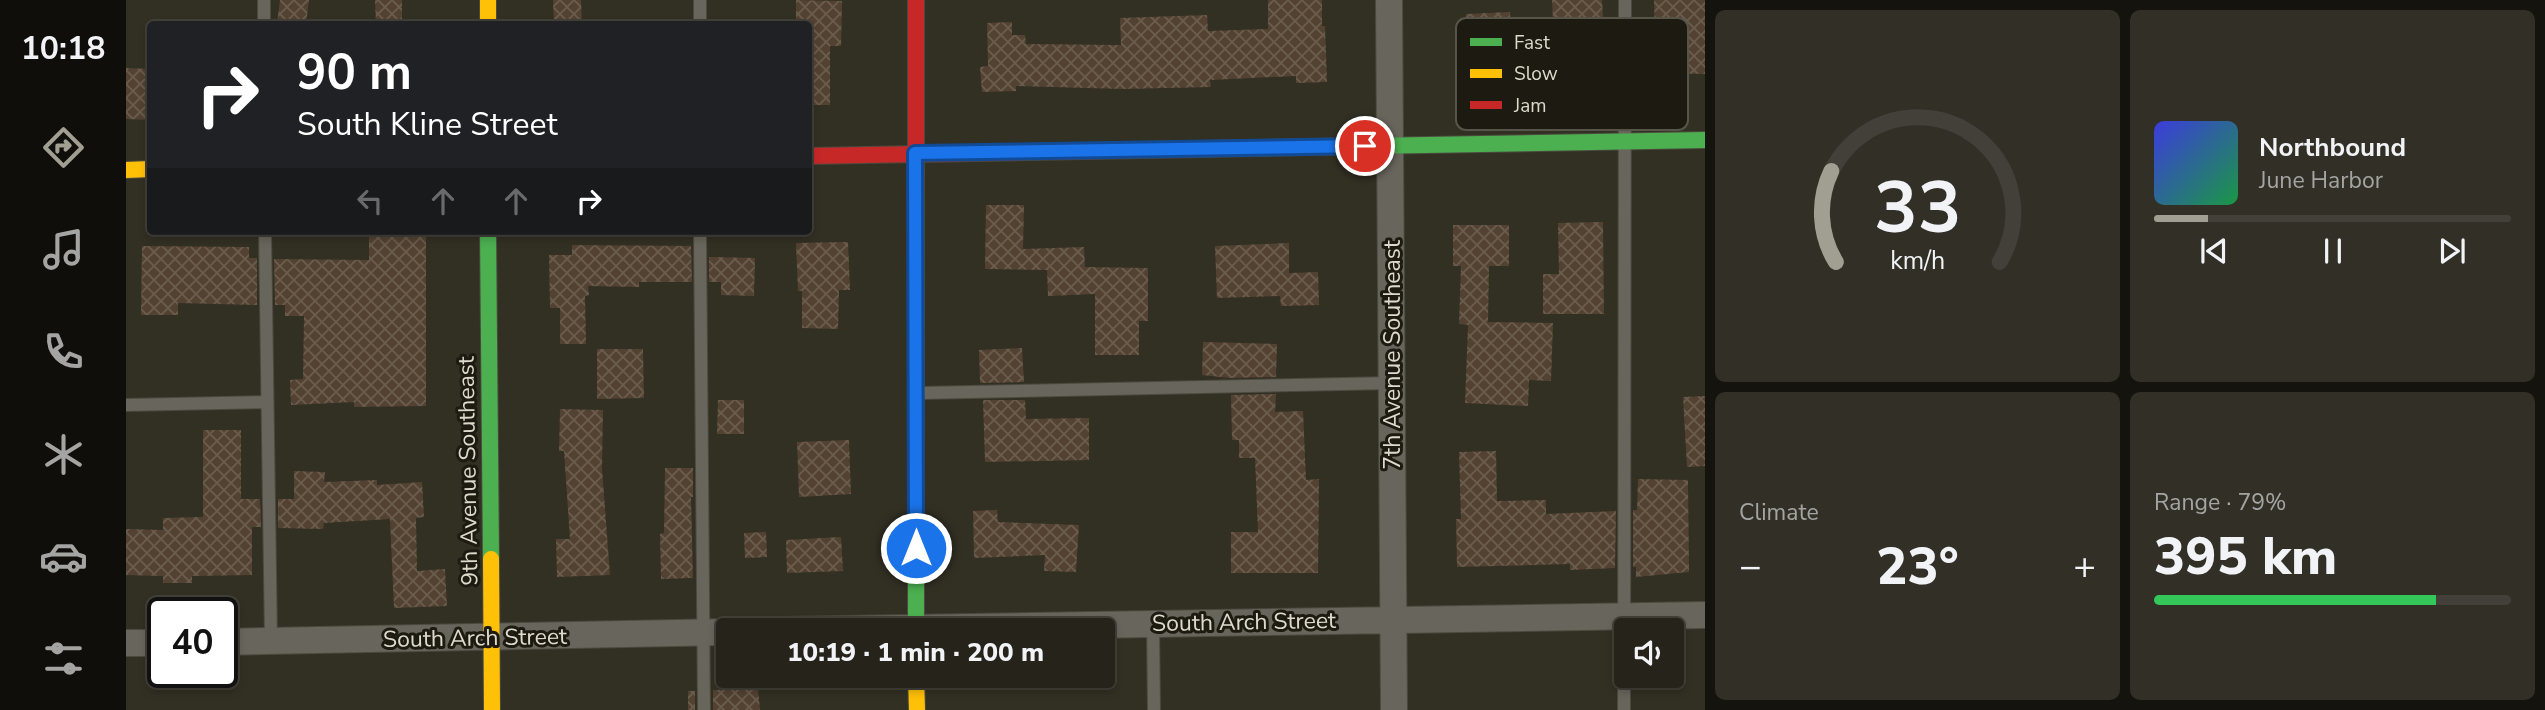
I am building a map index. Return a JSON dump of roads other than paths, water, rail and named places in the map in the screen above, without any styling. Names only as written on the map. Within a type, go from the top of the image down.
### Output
[{"type":"street","points":[[488,0],[488,21]]},
{"type":"street","points":[[916,0],[916,618]]},
{"type":"street","name":"7th Avenue Southeast","points":[[1389,0],[1394,710]]},
{"type":"street","points":[[812,156],[1705,140]]},
{"type":"street","points":[[126,170],[147,169]]},
{"type":"street","name":"9th Avenue Southeast","points":[[488,235],[492,710]]},
{"type":"street","name":"South Arch Street","points":[[1115,624],[1705,615]]},
{"type":"street","name":"South Arch Street","points":[[238,642],[716,632]]},
{"type":"street","points":[[126,643],[147,643]]},
{"type":"street","points":[[916,688],[917,710]]},
{"type":"lane","points":[[264,0],[264,21]]},
{"type":"lane","points":[[700,0],[700,21]]},
{"type":"lane","points":[[1625,0],[1625,18]]},
{"type":"lane","points":[[1624,710],[1625,130]]},
{"type":"lane","points":[[265,235],[271,641]]},
{"type":"lane","points":[[700,235],[716,632],[704,710]]},
{"type":"lane","points":[[916,393],[1392,383]]},
{"type":"lane","points":[[126,405],[267,402]]},
{"type":"lane","points":[[1153,623],[1154,710]]}]
